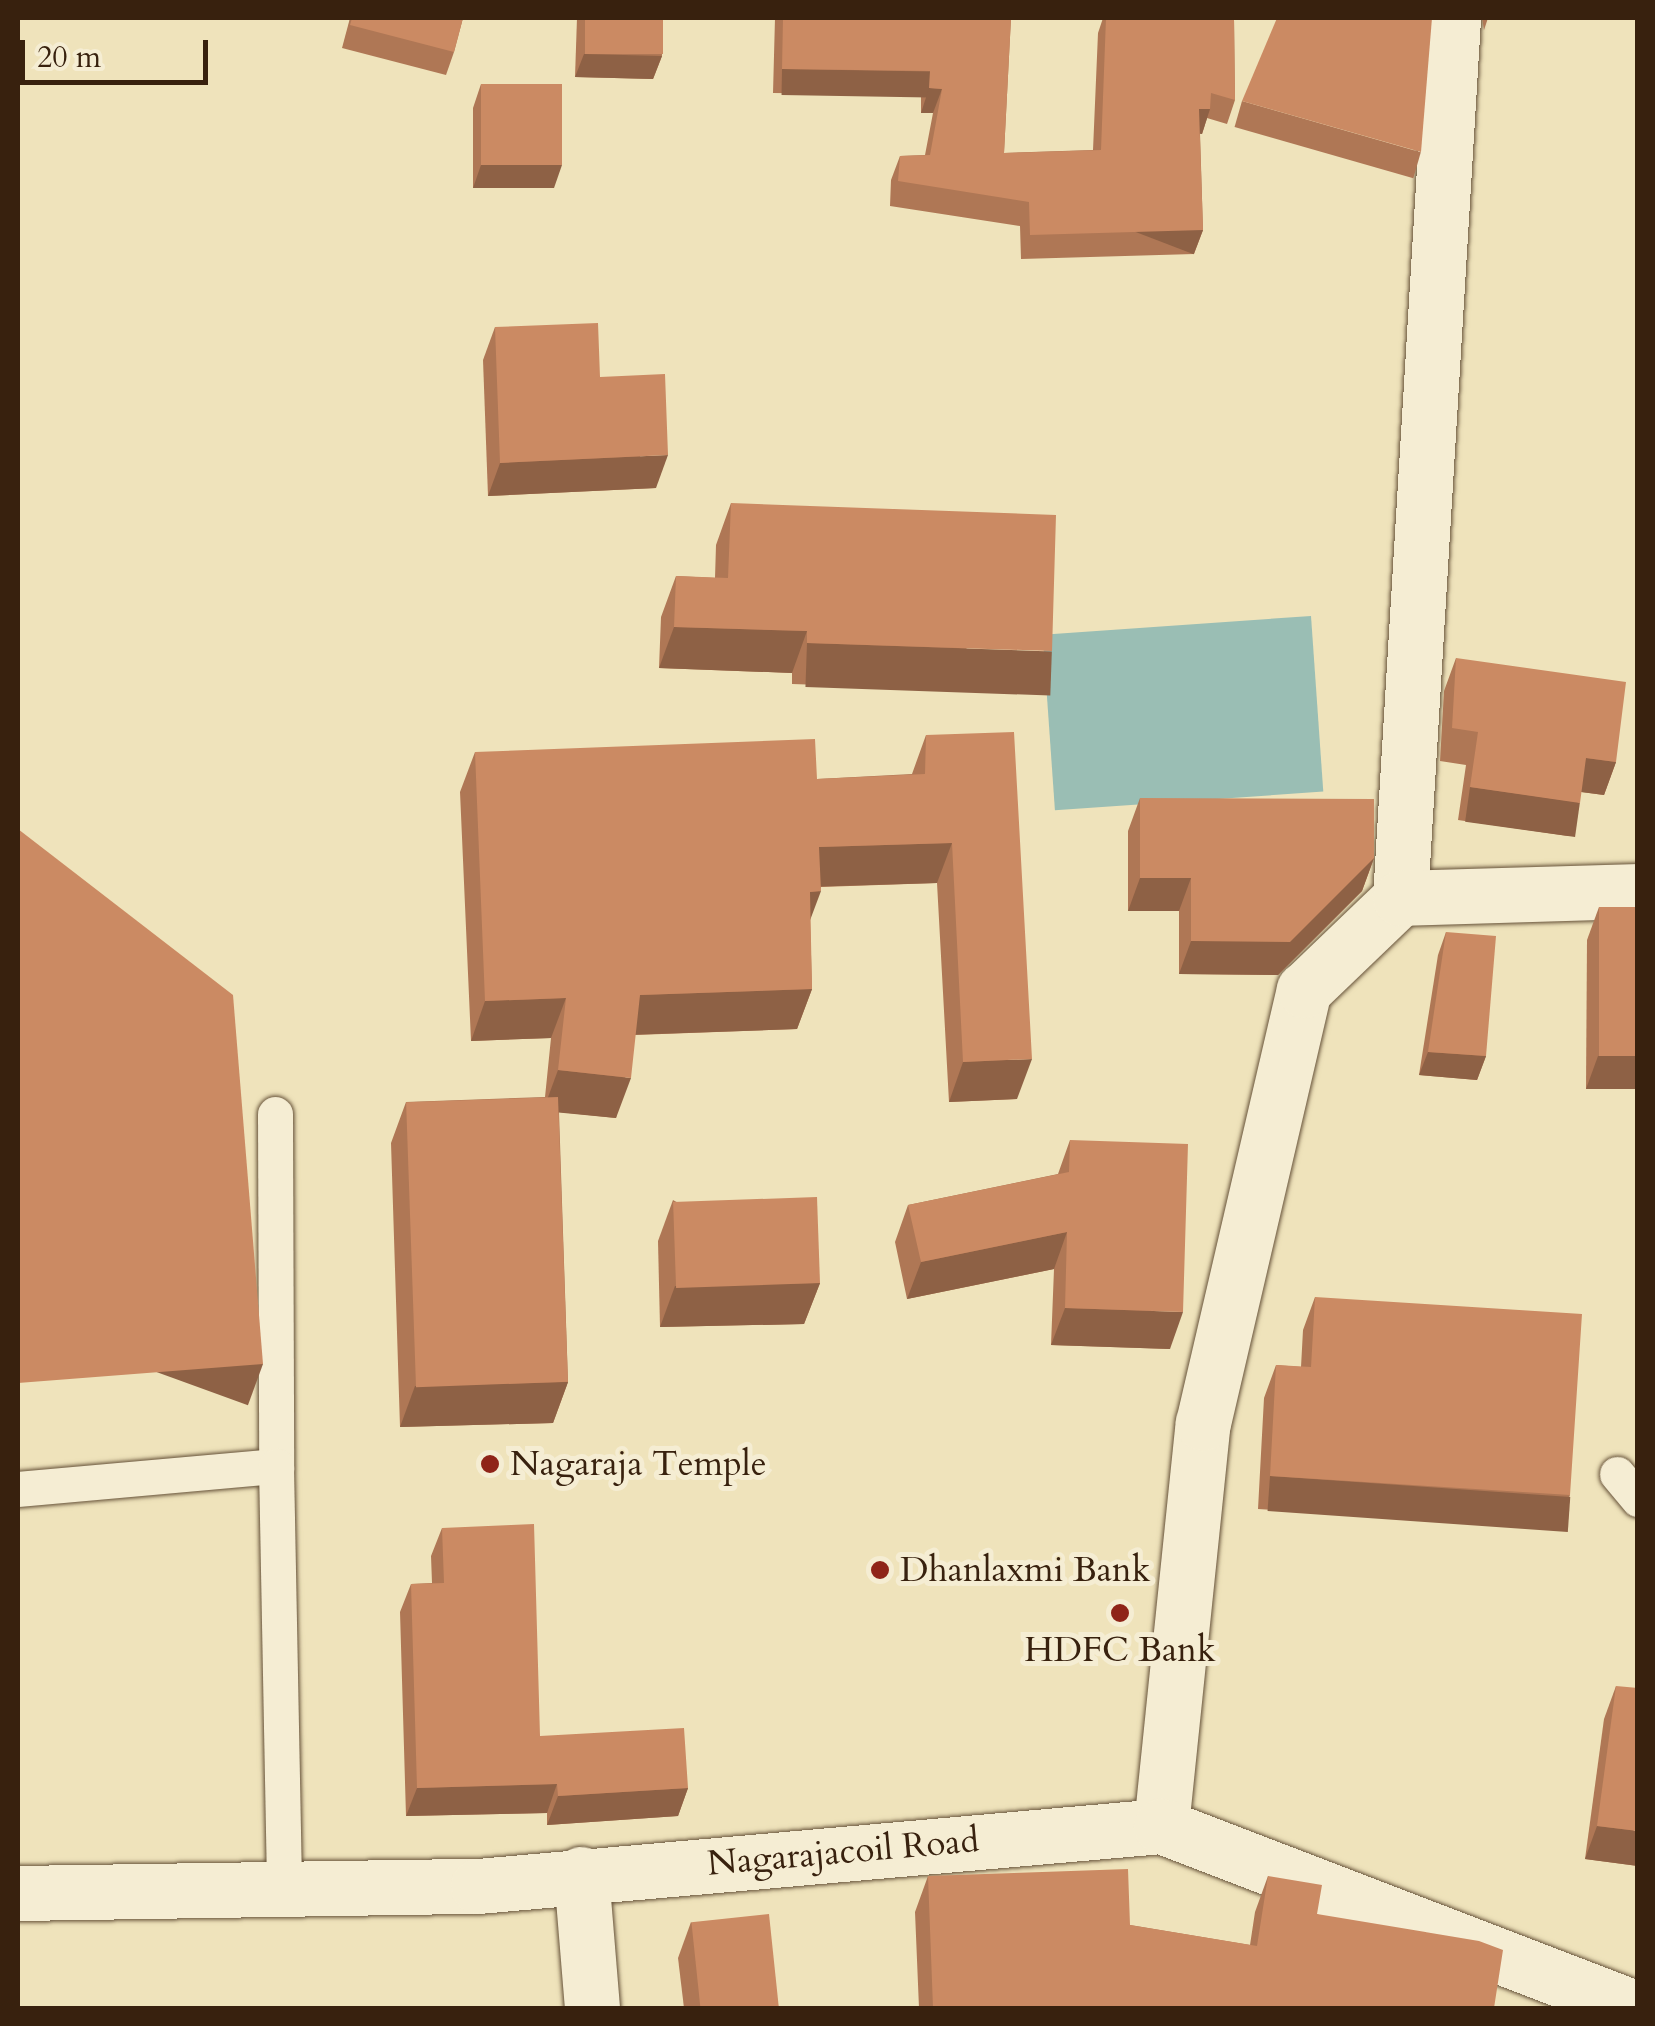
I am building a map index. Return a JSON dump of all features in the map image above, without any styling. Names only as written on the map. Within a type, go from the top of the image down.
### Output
[{"type":"street","points":[[1400,898],[1453,18]]},
{"type":"street","points":[[1161,1826],[1203,1423],[1304,990],[1400,898],[1638,890]]},
{"type":"street","name":"Nagarajacoil Road","points":[[18,1892],[478,1886],[580,1874],[1161,1826],[1635,2008]]},
{"type":"street","points":[[580,1874],[592,2008]]},
{"type":"lane","points":[[275,1114],[276,1466],[284,1888]]},
{"type":"lane","points":[[18,1489],[276,1466]]},
{"type":"water","points":[[1311,616],[1323,792],[1055,810],[1043,635]]},
{"type":"building","points":[[352,18],[463,18],[454,52],[350,25]]},
{"type":"building","points":[[585,18],[663,18],[663,54],[585,54]]},
{"type":"building","points":[[783,18],[1011,18],[1004,153],[1101,150],[1106,18],[1234,18],[1235,100],[1211,93],[1210,109],[1199,109],[1203,230],[1030,235],[1029,202],[898,181],[900,156],[930,155],[942,89],[929,88],[930,71],[782,69]]},
{"type":"building","points":[[1277,18],[1432,18],[1421,152],[1242,101]]},
{"type":"building","points":[[481,84],[562,84],[562,165],[481,165]]},
{"type":"building","points":[[598,323],[600,377],[665,374],[668,455],[500,463],[495,327]]},
{"type":"building","points":[[731,503],[1056,515],[1052,651],[807,643],[807,631],[674,627],[676,576],[728,578]]},
{"type":"building","points":[[1456,658],[1626,682],[1616,762],[1586,758],[1580,803],[1470,787],[1478,732],[1452,728]]},
{"type":"building","points":[[1014,732],[1032,1059],[963,1062],[952,843],[819,847],[821,891],[810,892],[812,989],[640,995],[631,1078],[558,1070],[566,998],[485,1001],[475,752],[815,739],[817,779],[925,774],[926,735]]},
{"type":"building","points":[[1140,798],[1374,799],[1374,858],[1290,942],[1191,941],[1191,878],[1140,878]]},
{"type":"building","points":[[18,829],[233,995],[263,1364],[18,1383]]},
{"type":"building","points":[[1599,907],[1638,907],[1638,1056],[1599,1056]]},
{"type":"building","points":[[1446,932],[1496,936],[1486,1056],[1428,1052]]},
{"type":"building","points":[[558,1097],[568,1382],[416,1387],[406,1102]]},
{"type":"building","points":[[1070,1140],[1188,1144],[1183,1312],[1065,1308],[1067,1232],[921,1262],[908,1205],[1069,1172]]},
{"type":"building","points":[[817,1197],[820,1283],[676,1288],[673,1202]]},
{"type":"building","points":[[1315,1297],[1582,1314],[1570,1495],[1270,1476],[1276,1365],[1311,1367]]},
{"type":"building","points":[[534,1524],[540,1736],[684,1728],[688,1788],[558,1796],[557,1784],[417,1788],[411,1584],[444,1583],[442,1528]]},
{"type":"building","points":[[1616,1686],[1638,1688],[1638,1831],[1597,1826]]},
{"type":"building","points":[[1128,1869],[1130,1925],[1257,1946],[1268,1876],[1322,1885],[1317,1914],[1479,1941],[1503,1950],[1494,2008],[933,2008],[928,1876]]},
{"type":"building","points":[[769,1914],[779,2008],[700,2008],[691,1922]]},
{"type":"place","name":"Nagaraja Temple","points":[[490,1464]]},
{"type":"place","name":"Dhanlaxmi Bank","points":[[880,1570]]},
{"type":"place","name":"HDFC Bank","points":[[1120,1613]]}]
